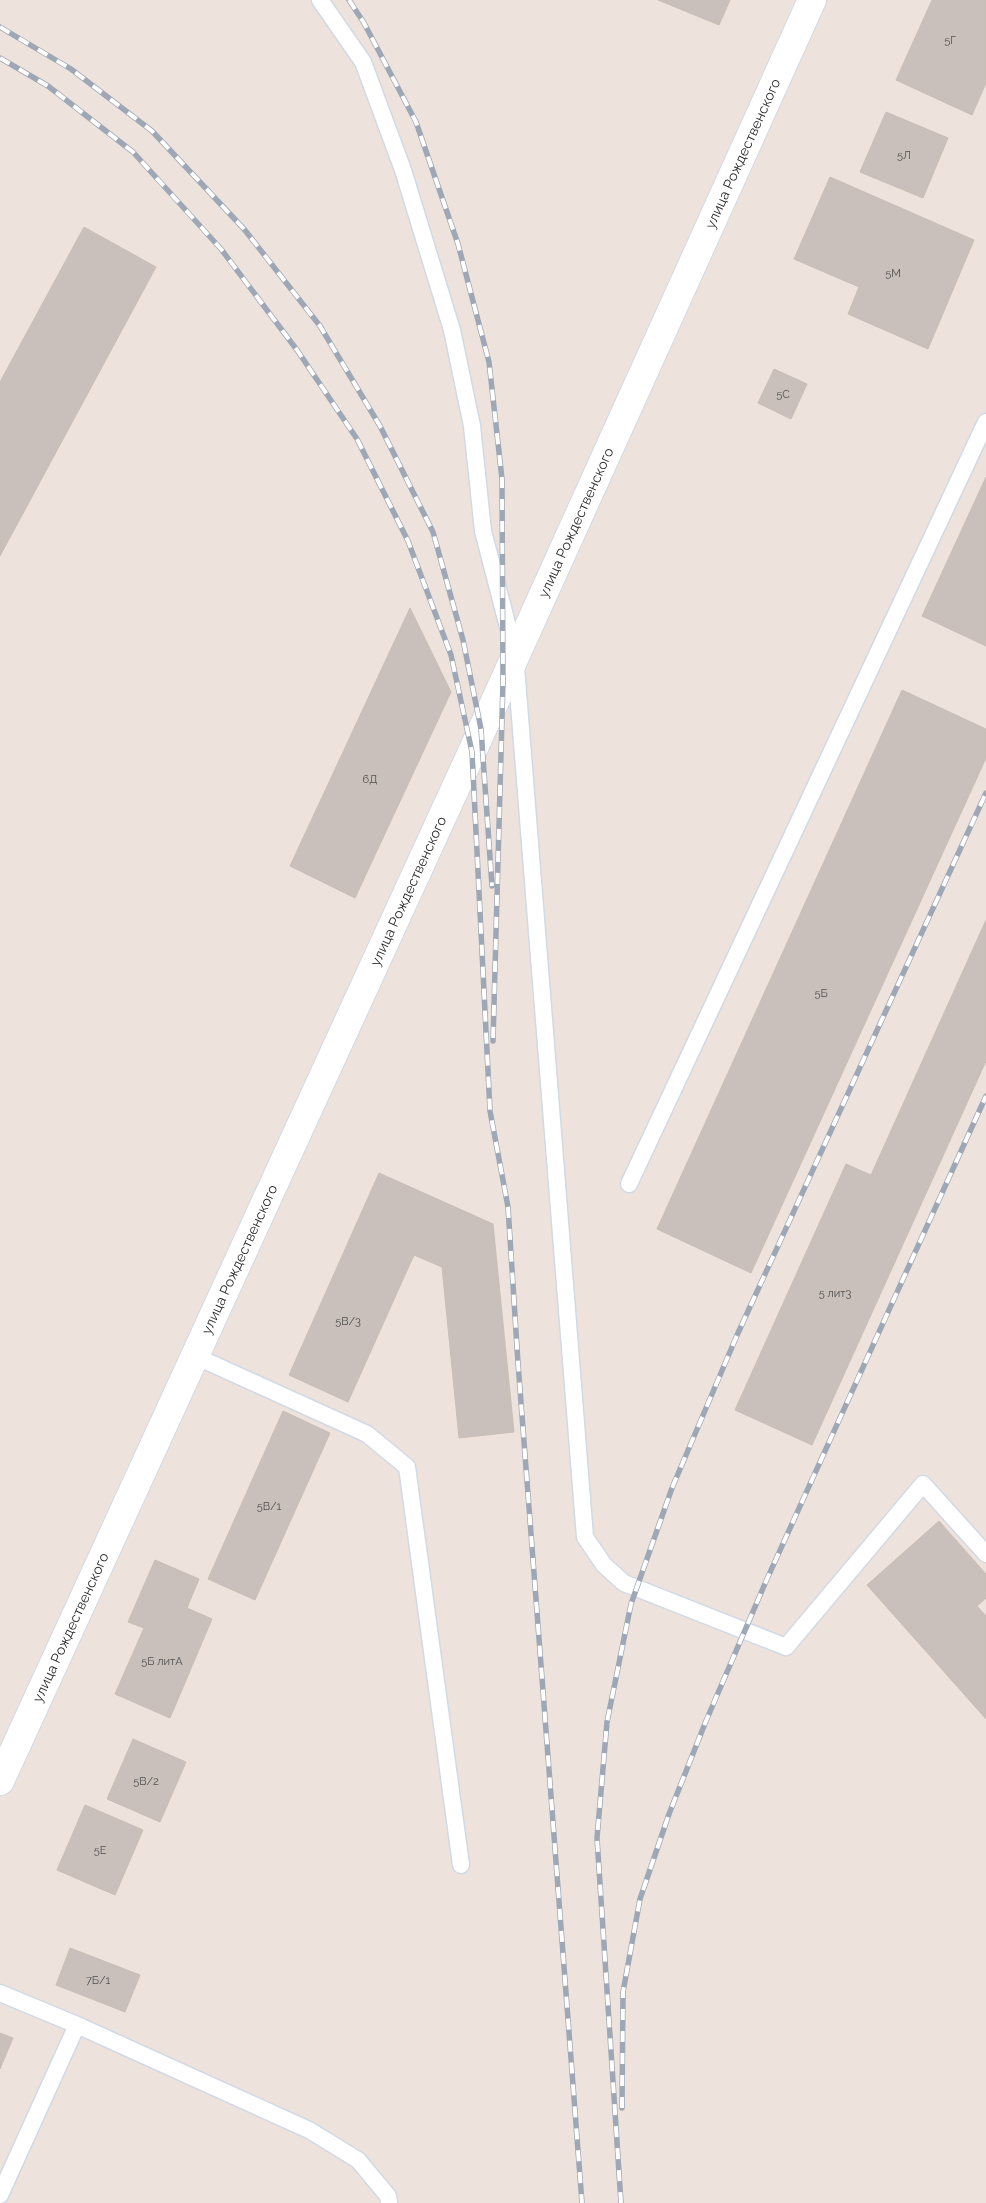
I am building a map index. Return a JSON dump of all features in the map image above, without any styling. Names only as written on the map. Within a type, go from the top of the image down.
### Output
[{"type":"main road","name":"улица Рождественского","points":[[0,1781],[812,0]]},
{"type":"lane","points":[[320,0],[363,62],[404,170],[446,312],[472,426],[483,531],[515,654],[585,1537],[604,1565],[624,1583],[786,1646],[923,1484],[986,1554]]},
{"type":"lane","points":[[629,1184],[986,422]]},
{"type":"lane","points":[[195,1356],[367,1434],[407,1467],[461,1865]]},
{"type":"lane","points":[[0,1993],[309,2130],[358,2160],[388,2196],[389,2203]]},
{"type":"lane","points":[[0,2195],[77,2026]]},
{"type":"building","points":[[658,0],[730,0],[719,25]]},
{"type":"building","points":[[932,0],[986,0],[986,83],[972,115],[896,80]]},
{"type":"building","points":[[886,112],[948,138],[923,198],[860,172]]},
{"type":"building","points":[[830,177],[974,240],[928,349],[848,314],[859,287],[794,259]]},
{"type":"building","points":[[84,227],[156,267],[0,556],[0,382]]},
{"type":"building","points":[[774,369],[807,384],[791,419],[758,403]]},
{"type":"building","points":[[986,477],[986,646],[922,616]]},
{"type":"building","points":[[410,608],[451,692],[355,898],[290,866]]},
{"type":"building","points":[[902,690],[986,729],[986,758],[751,1273],[657,1229]]},
{"type":"building","points":[[986,920],[986,1061],[812,1445],[735,1410],[846,1164],[871,1175]]},
{"type":"building","points":[[379,1173],[493,1224],[514,1432],[459,1438],[442,1267],[414,1255],[348,1402],[289,1375]]},
{"type":"building","points":[[283,1411],[330,1433],[255,1600],[208,1579]]},
{"type":"building","points":[[939,1521],[986,1574],[986,1598],[977,1606],[986,1616],[986,1719],[867,1585]]},
{"type":"building","points":[[155,1560],[199,1579],[187,1608],[212,1619],[170,1718],[115,1694],[144,1628],[128,1622]]},
{"type":"building","points":[[133,1739],[186,1762],[160,1822],[107,1799]]},
{"type":"building","points":[[85,1805],[143,1830],[115,1895],[57,1870]]},
{"type":"building","points":[[70,1948],[140,1975],[125,2012],[56,1985]]},
{"type":"building","points":[[0,2033],[13,2038],[0,2069]]},
{"type":"railway","points":[[349,0],[364,23],[416,122],[458,244],[489,362],[502,479],[503,682],[493,1041]]},
{"type":"railway","points":[[0,27],[71,69],[152,131],[244,229],[320,326],[380,426],[433,532],[463,640],[481,729],[492,886]]},
{"type":"railway","points":[[0,58],[48,86],[133,152],[221,249],[297,350],[357,439],[408,541],[451,655],[472,752],[490,1111],[508,1207],[518,1363],[582,2203]]},
{"type":"railway","points":[[621,2203],[597,1838],[607,1722],[631,1604],[672,1488],[738,1333],[986,793]]},
{"type":"railway","points":[[622,2108],[623,1992],[640,1899],[669,1814],[706,1721],[767,1579],[986,1096]]}]
